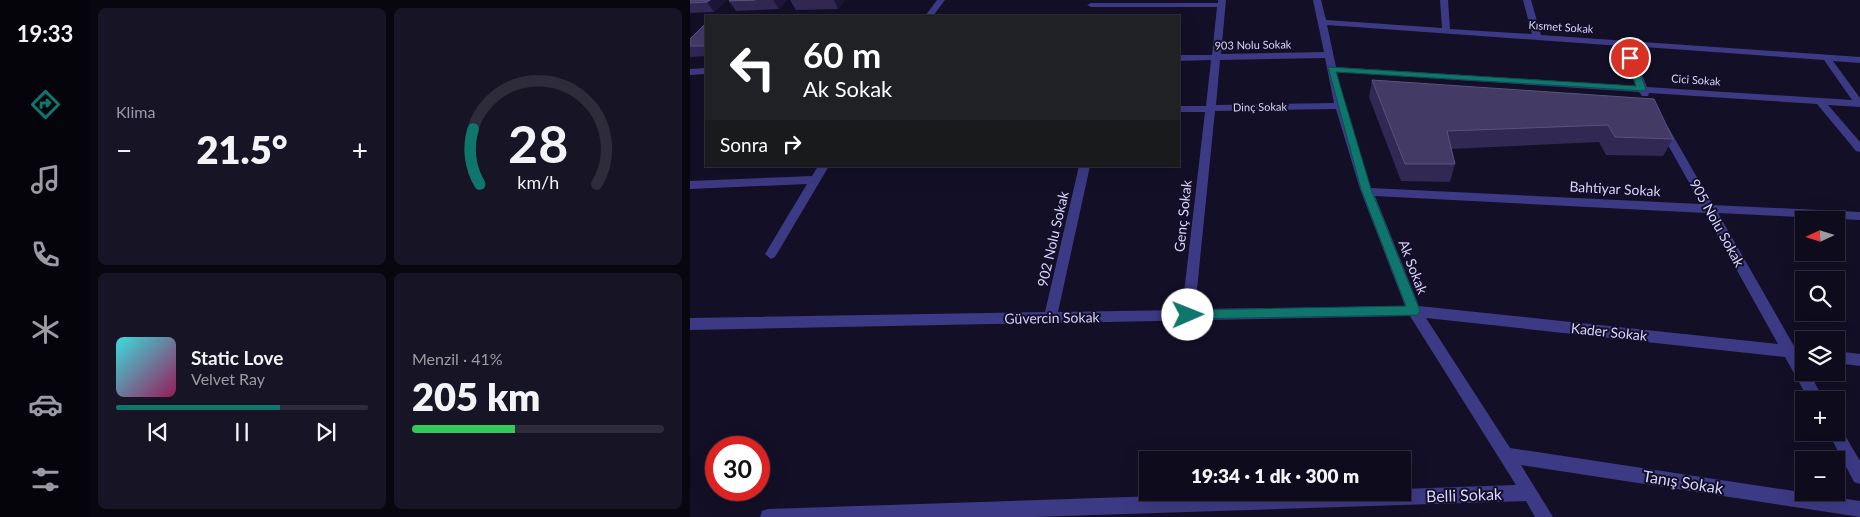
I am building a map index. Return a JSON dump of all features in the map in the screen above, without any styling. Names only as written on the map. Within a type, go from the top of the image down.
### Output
[{"type":"street","points":[[930,15],[940,0]]},
{"type":"street","name":"Ak Sokak","points":[[1316,0],[1340,106],[1368,192],[1414,311],[1545,517]]},
{"type":"street","points":[[1444,0],[1446,30]]},
{"type":"street","points":[[1527,0],[1537,37]]},
{"type":"street","points":[[1087,15],[1092,3],[1221,3]]},
{"type":"street","name":"Genç Sokak","points":[[1188,315],[1221,3]]},
{"type":"street","name":"Kısmet Sokak","points":[[1320,22],[1860,60]]},
{"type":"street","name":"905 Nolu Sokak","points":[[1624,43],[1642,89],[1654,111],[1709,209],[1795,349]]},
{"type":"street","name":"903 Nolu Sokak","points":[[1180,58],[1328,55]]},
{"type":"street","name":"Cici Sokak","points":[[1331,69],[1859,104],[1826,57]]},
{"type":"street","points":[[690,72],[705,71]]},
{"type":"street","points":[[1820,101],[1860,150]]},
{"type":"street","name":"Dinç Sokak","points":[[1180,109],[1340,106]]},
{"type":"street","points":[[771,254],[823,167]]},
{"type":"street","name":"902 Nolu Sokak","points":[[1050,318],[1085,167]]},
{"type":"street","points":[[690,185],[816,180]]},
{"type":"street","name":"Bahtiyar Sokak","points":[[1368,192],[1860,216]]},
{"type":"street","name":"Güvercin Sokak","points":[[690,324],[1414,311]]},
{"type":"street","name":"Kader Sokak","points":[[1414,311],[1795,352]]},
{"type":"street","points":[[1845,358],[1860,360]]},
{"type":"street","points":[[1840,441],[1860,476]]},
{"type":"street","name":"Tanış Sokak","points":[[1506,455],[1860,509]]},
{"type":"street","name":"Belli Sokak","points":[[768,517],[1530,493]]},
{"type":"building","points":[[690,0],[710,0],[707,2],[690,3]]},
{"type":"building","points":[[705,24],[705,46],[690,46],[690,39]]},
{"type":"building","points":[[1372,80],[1654,99],[1673,139],[1615,137],[1608,125],[1447,131],[1455,164],[1405,164]]},
{"type":"route","points":[[1188,315],[1414,311],[1366,189],[1340,106],[1331,69],[1642,89],[1630,58]]}]
